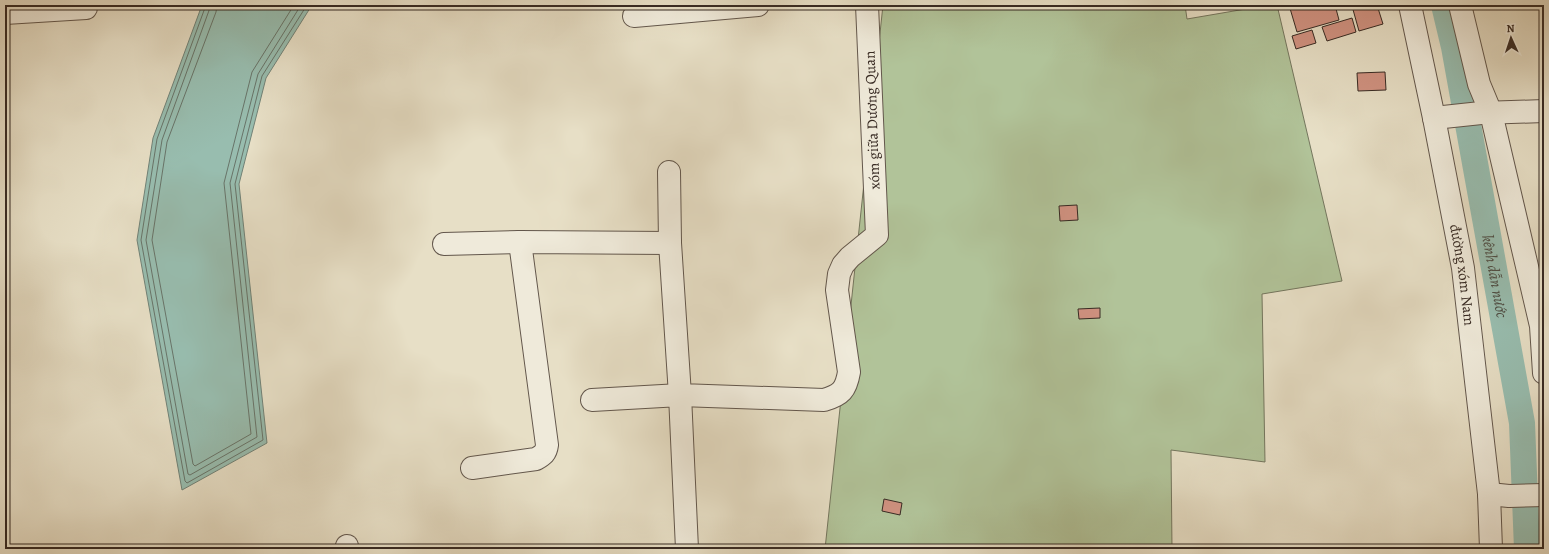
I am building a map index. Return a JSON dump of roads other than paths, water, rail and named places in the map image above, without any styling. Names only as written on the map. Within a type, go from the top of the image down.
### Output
[{"type":"lane","points":[[5,13],[86,8],[85,5]]},
{"type":"lane","points":[[634,16],[758,5]]},
{"type":"lane","name":"xóm giữa Dương Quan","points":[[680,394],[824,400],[835,396],[843,390],[848,382],[849,372],[837,290],[838,274],[850,257],[877,235],[867,5]]},
{"type":"lane","name":"đường xóm Nam","points":[[1410,5],[1444,116],[1463,268],[1499,495],[1491,549]]},
{"type":"lane","points":[[1460,5],[1538,326],[1544,373]]},
{"type":"lane","points":[[1444,116],[1544,111]]},
{"type":"lane","points":[[669,172],[670,243],[680,394],[687,549]]},
{"type":"lane","points":[[444,244],[520,242],[670,243]]},
{"type":"lane","points":[[472,468],[536,459],[546,452],[547,445],[520,242]]},
{"type":"lane","points":[[592,400],[680,394]]},
{"type":"lane","points":[[1499,495],[1538,495]]},
{"type":"water","points":[[202,5],[312,5],[266,78],[239,184],[267,443],[182,490],[137,240],[153,138]]},
{"type":"waterway","name":"kênh dẫn nước","points":[[1444,5],[1454,47],[1522,423],[1527,549]]}]
